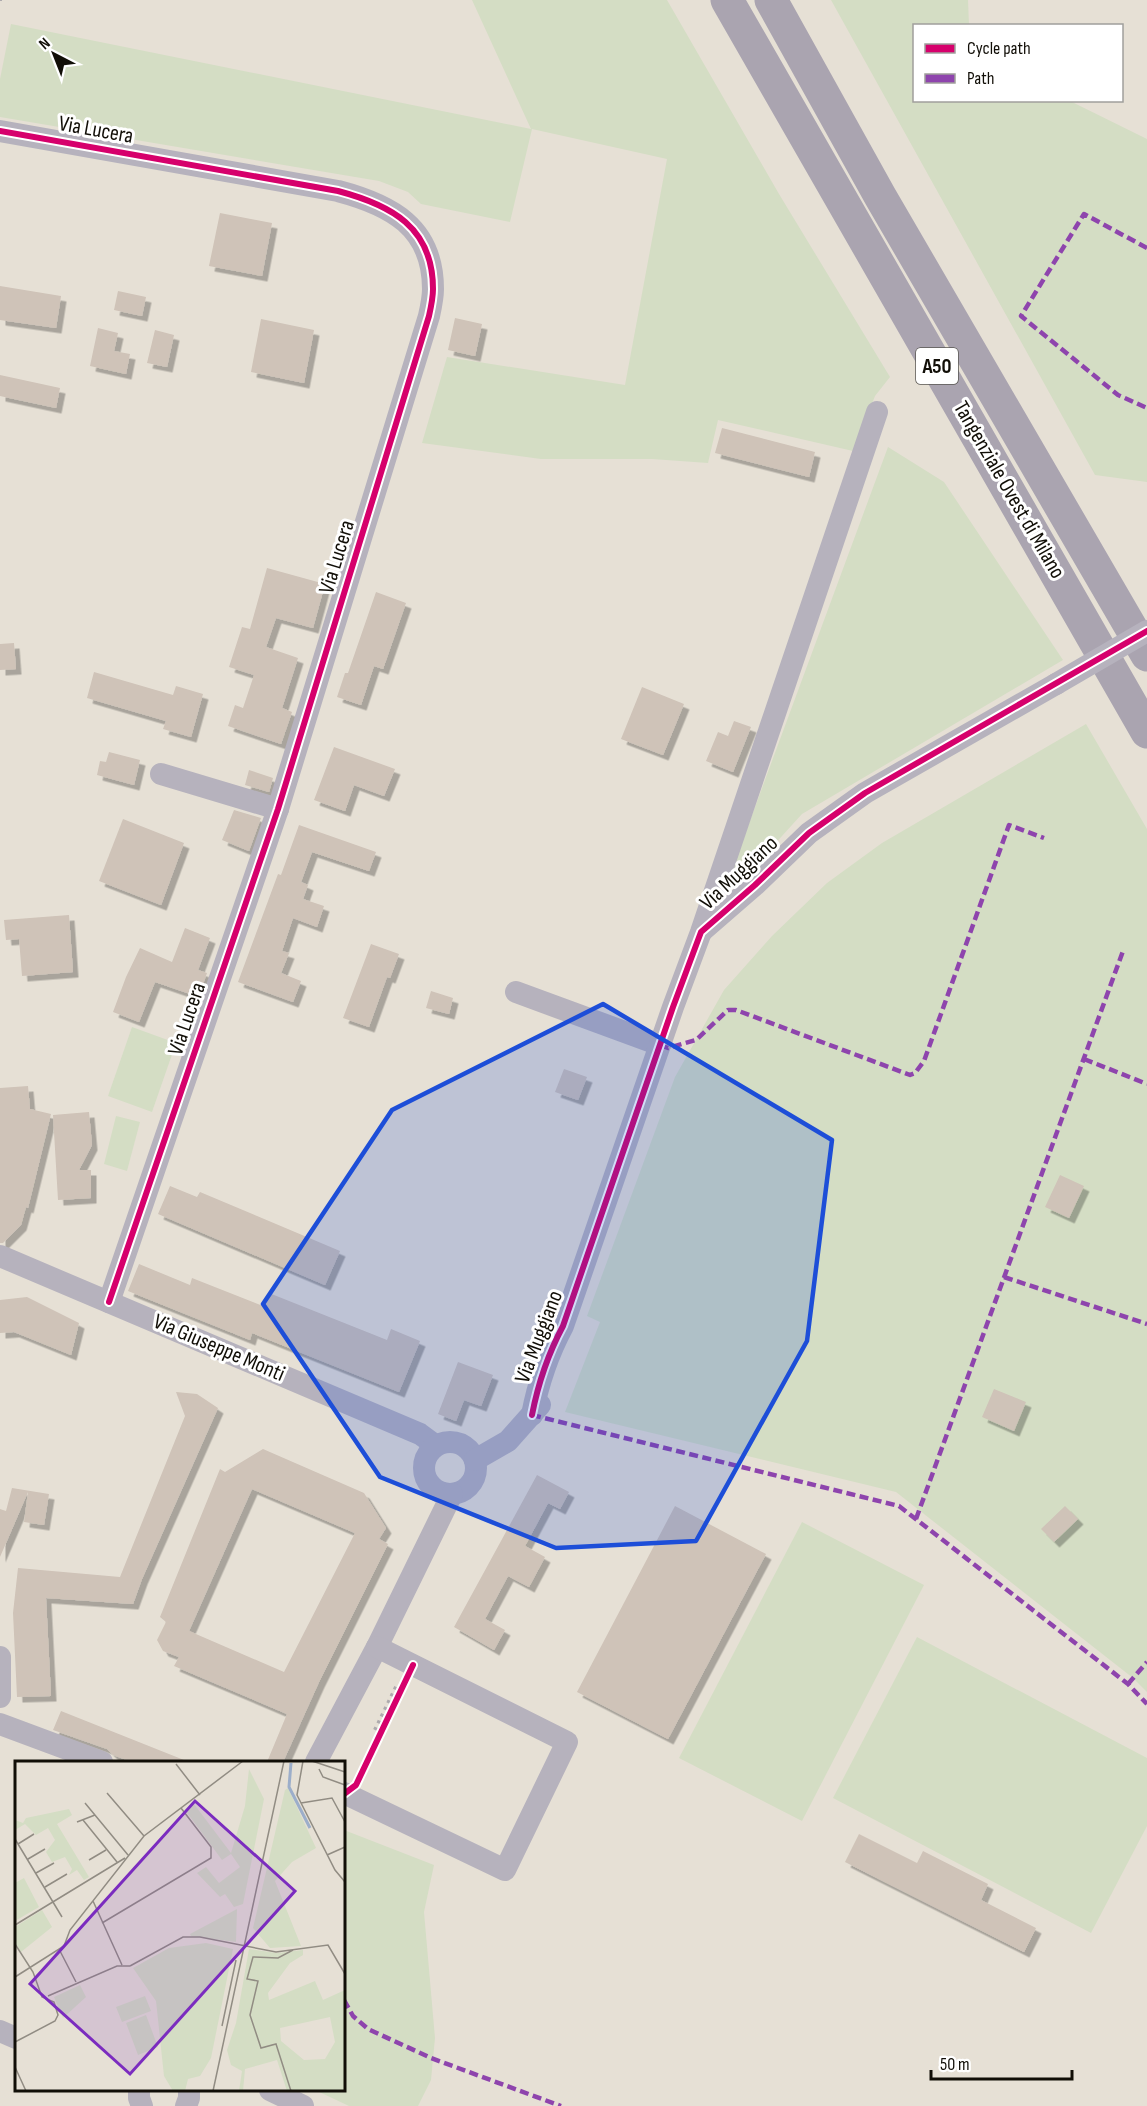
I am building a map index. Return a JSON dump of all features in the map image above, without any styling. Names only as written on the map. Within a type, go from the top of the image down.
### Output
[{"type":"highway","name":"Tangenziale Ovest di Milano","points":[[726,0],[1147,732]]},
{"type":"highway","name":"Tangenziale Ovest di Milano","points":[[771,0],[880,196],[1147,655]]},
{"type":"street","name":"Via Lucera","points":[[0,131],[338,191],[367,199],[404,219],[417,235],[427,252],[433,290],[429,316],[278,809],[109,1302]]},
{"type":"street","points":[[701,932],[878,412]]},
{"type":"street","name":"Via Muggiano","points":[[475,1460],[508,1441],[550,1392],[563,1353],[564,1326],[701,932],[755,885],[809,833],[865,793],[1147,631]]},
{"type":"street","points":[[160,774],[278,809]]},
{"type":"street","points":[[516,992],[660,1045]]},
{"type":"street","name":"Via Giuseppe Monti","points":[[0,1256],[420,1434],[435,1446]]},
{"type":"street","points":[[446,1441],[459,1443],[469,1450],[475,1460],[476,1473],[472,1482],[465,1489],[452,1494],[434,1489],[425,1476],[424,1460],[427,1454],[435,1446],[446,1441]]},
{"type":"street","points":[[317,1761],[377,1647],[452,1494]]},
{"type":"street","points":[[345,1793],[505,1870],[567,1743],[377,1647]]},
{"type":"street","points":[[0,1657],[0,1697]]},
{"type":"street","points":[[0,1724],[99,1761]]},
{"type":"street","points":[[0,2031],[15,2038]]},
{"type":"street","points":[[186,2106],[189,2091]]},
{"type":"street","points":[[272,2091],[303,2106]]},
{"type":"path","points":[[377,1741],[413,1665]]},
{"type":"path","points":[[375,1730],[397,1685]]},
{"type":"highlighted area","points":[[603,1004],[832,1140],[807,1341],[696,1541],[556,1548],[380,1477],[263,1304],[392,1110]]},
{"type":"green space","points":[[472,0],[667,0],[779,194],[890,377],[875,396],[853,451],[718,420],[708,463],[652,459],[541,459],[422,443],[447,357],[625,385],[667,159],[532,129],[510,222],[421,204],[408,192],[379,181],[0,117],[0,79],[11,24],[531,129]]},
{"type":"green space","points":[[831,0],[968,0],[969,24],[913,24],[913,102],[1072,102],[1147,139],[1147,482],[1095,475]]},
{"type":"green space","points":[[888,447],[944,482],[1063,660],[802,814],[742,880],[731,872]]},
{"type":"green space","points":[[1086,724],[1147,829],[1147,1692],[1133,1678],[896,1492],[565,1412],[600,1322],[587,1316],[675,1077],[724,990],[772,936],[827,883],[882,843]]},
{"type":"green space","points":[[132,1027],[176,1043],[152,1112],[108,1096]]},
{"type":"green space","points":[[116,1116],[140,1122],[127,1171],[104,1164]]},
{"type":"green space","points":[[802,1522],[924,1585],[802,1821],[679,1758]]},
{"type":"green space","points":[[917,1637],[1147,1758],[1147,1826],[1091,1933],[833,1798]]},
{"type":"green space","points":[[345,1830],[434,1865],[424,1912],[435,2038],[431,2080],[418,2106],[349,2106],[317,2091],[345,2091]]},
{"type":"building","points":[[220,213],[272,223],[262,276],[209,266]]},
{"type":"building","points":[[0,286],[61,296],[56,328],[0,320]]},
{"type":"building","points":[[118,291],[146,297],[142,316],[114,310]]},
{"type":"building","points":[[455,318],[482,324],[475,356],[448,350]]},
{"type":"building","points":[[261,319],[314,330],[304,383],[251,372]]},
{"type":"building","points":[[98,328],[118,333],[114,351],[130,354],[126,374],[90,366]]},
{"type":"building","points":[[155,330],[174,335],[167,367],[147,363]]},
{"type":"building","points":[[0,375],[60,388],[56,408],[0,396]]},
{"type":"building","points":[[722,428],[815,452],[809,477],[715,453]]},
{"type":"building","points":[[267,568],[325,584],[313,628],[276,618],[266,647],[298,658],[282,708],[292,712],[281,744],[228,726],[235,705],[243,708],[254,675],[229,667],[242,627],[250,629]]},
{"type":"building","points":[[376,592],[406,603],[383,669],[374,666],[361,705],[337,697],[345,673],[348,673]]},
{"type":"building","points":[[14,643],[16,669],[0,670],[0,644]]},
{"type":"building","points":[[94,672],[173,695],[176,686],[203,694],[191,737],[163,729],[166,721],[87,698]]},
{"type":"building","points":[[642,687],[684,704],[663,755],[621,739]]},
{"type":"building","points":[[734,721],[751,727],[733,772],[706,761],[718,732],[728,736]]},
{"type":"building","points":[[334,747],[395,769],[384,796],[354,785],[345,811],[314,800]]},
{"type":"building","points":[[109,752],[140,760],[134,785],[97,775],[100,761],[106,762]]},
{"type":"building","points":[[249,770],[273,778],[269,792],[245,785]]},
{"type":"building","points":[[234,810],[261,818],[249,851],[222,840]]},
{"type":"building","points":[[123,819],[184,843],[161,905],[99,881]]},
{"type":"building","points":[[299,825],[376,852],[369,871],[312,852],[301,882],[308,885],[303,899],[324,906],[317,927],[293,918],[282,951],[289,953],[281,973],[301,981],[293,1002],[238,982],[278,874],[281,875]]},
{"type":"building","points":[[69,915],[73,972],[22,976],[19,939],[6,940],[4,920]]},
{"type":"building","points":[[185,928],[210,938],[198,970],[207,973],[202,987],[196,985],[193,995],[155,982],[139,1022],[113,1012],[140,948],[172,962]]},
{"type":"building","points":[[371,944],[399,954],[390,978],[387,977],[369,1027],[343,1018]]},
{"type":"building","points":[[431,991],[453,998],[449,1014],[426,1008]]},
{"type":"building","points":[[564,1069],[587,1077],[578,1100],[555,1092]]},
{"type":"building","points":[[28,1086],[30,1109],[51,1114],[28,1208],[26,1207],[21,1225],[3,1243],[0,1243],[0,1088]]},
{"type":"building","points":[[89,1112],[92,1145],[79,1170],[91,1170],[91,1198],[58,1200],[53,1115]]},
{"type":"building","points":[[1060,1175],[1084,1186],[1069,1218],[1045,1207]]},
{"type":"building","points":[[170,1186],[197,1197],[200,1192],[340,1251],[325,1285],[158,1214]]},
{"type":"building","points":[[139,1264],[190,1285],[192,1278],[263,1306],[269,1293],[387,1340],[391,1329],[420,1341],[399,1392],[252,1333],[250,1340],[128,1291]]},
{"type":"building","points":[[27,1297],[79,1323],[71,1355],[14,1332],[0,1333],[0,1300]]},
{"type":"building","points":[[458,1362],[493,1375],[481,1406],[464,1400],[456,1421],[438,1414]]},
{"type":"building","points":[[994,1389],[1026,1402],[1014,1431],[982,1417]]},
{"type":"building","points":[[176,1392],[197,1394],[218,1408],[133,1604],[46,1598],[51,1696],[17,1697],[13,1613],[18,1568],[120,1577],[185,1416]]},
{"type":"building","points":[[263,1449],[364,1493],[386,1528],[379,1539],[388,1544],[319,1682],[283,1761],[267,1761],[287,1714],[174,1666],[179,1657],[163,1651],[157,1640],[166,1622],[160,1617],[220,1469],[225,1472]],"holes":[[[252,1489],[355,1533],[284,1672],[189,1631]]]},
{"type":"building","points":[[537,1475],[569,1492],[560,1509],[548,1503],[525,1546],[545,1557],[529,1587],[508,1576],[485,1619],[505,1630],[494,1650],[454,1627]]},
{"type":"building","points":[[12,1488],[49,1494],[44,1525],[24,1522],[28,1492],[0,1557],[0,1509],[6,1511]]},
{"type":"building","points":[[675,1506],[766,1554],[668,1739],[577,1692]]},
{"type":"building","points":[[1065,1506],[1078,1519],[1054,1542],[1041,1529]]},
{"type":"building","points":[[61,1711],[186,1761],[129,1761],[113,1755],[107,1749],[53,1730]]},
{"type":"building","points":[[859,1834],[917,1863],[923,1851],[988,1884],[981,1900],[1036,1928],[1024,1952],[845,1862]]},
{"type":"marked path","points":[[1147,248],[1084,214],[1021,316],[1118,395],[1147,408]]},
{"type":"marked path","points":[[660,1045],[668,1048],[696,1040],[728,1010],[736,1010],[910,1075],[915,1073],[924,1061],[1009,825],[1044,838]]},
{"type":"marked path","points":[[916,1519],[1123,951]]},
{"type":"marked path","points":[[1084,1059],[1147,1084]]},
{"type":"marked path","points":[[1004,1277],[1147,1324]]},
{"type":"marked path","points":[[532,1415],[899,1506],[1128,1684],[1147,1704]]},
{"type":"marked path","points":[[1128,1684],[1147,1662]]},
{"type":"marked path","points":[[345,2002],[353,2016],[368,2029],[431,2058],[561,2106]]},
{"type":"cycle path","points":[[0,131],[338,191],[357,197],[391,212],[405,222],[417,234],[426,250],[431,268],[433,292],[429,316],[278,809],[109,1302]]},
{"type":"cycle path","points":[[532,1415],[544,1369],[563,1326],[701,932],[755,885],[809,833],[865,793],[1147,631]]},
{"type":"cycle path","points":[[345,1793],[356,1785],[413,1665]]}]
